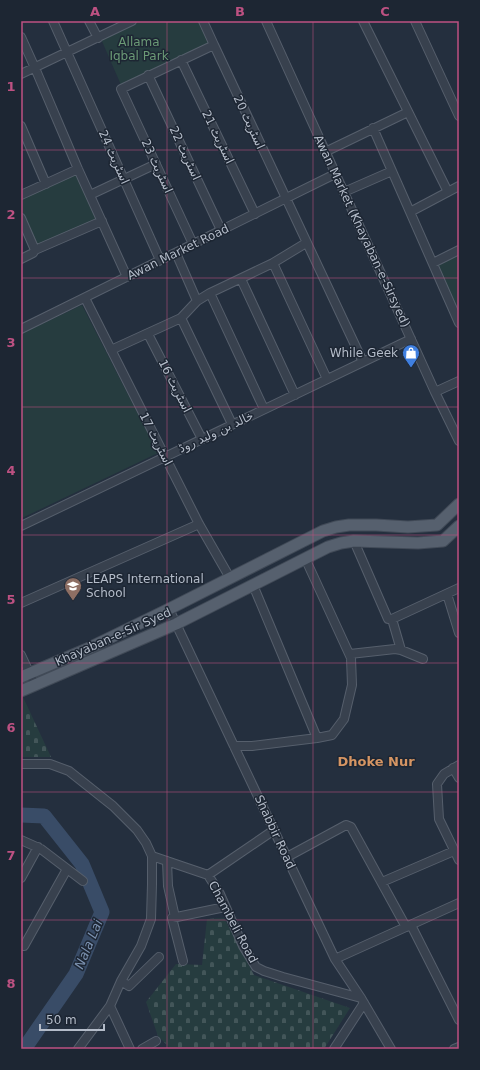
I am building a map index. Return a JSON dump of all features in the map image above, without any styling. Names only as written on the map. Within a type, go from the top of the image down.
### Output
[{"type":"main road","name":"Khayaban-e-Sir Syed","points":[[25,675],[87,649],[323,531],[349,525],[408,527],[437,525],[459,504]]},
{"type":"main road","name":"Khayaban-e-Sir Syed","points":[[21,691],[176,624],[328,547],[354,541],[443,541],[459,526]]},
{"type":"street","name":"اسٹریٹ 24","points":[[53,21],[160,260]]},
{"type":"street","points":[[89,21],[98,38]]},
{"type":"street","name":"اسٹریٹ 20","points":[[203,21],[362,362]]},
{"type":"street","name":"Awan Market (Khayaban-e-Sirsyed)","points":[[266,21],[435,392],[459,441]]},
{"type":"street","points":[[363,21],[448,192]]},
{"type":"street","points":[[415,21],[459,116]]},
{"type":"street","points":[[21,74],[98,38],[128,22]]},
{"type":"street","points":[[21,37],[127,277]]},
{"type":"street","points":[[148,75],[214,45]]},
{"type":"street","name":"اسٹریٹ 21","points":[[181,60],[255,214]]},
{"type":"street","name":"اسٹریٹ 23","points":[[148,75],[121,89],[194,244]]},
{"type":"street","name":"اسٹریٹ 22","points":[[148,75],[221,230]]},
{"type":"street","points":[[325,152],[408,112]]},
{"type":"street","points":[[21,126],[46,184]]},
{"type":"street","points":[[373,128],[459,323]]},
{"type":"street","points":[[90,195],[156,164]]},
{"type":"street","points":[[21,195],[78,169]]},
{"type":"street","points":[[344,192],[392,171]]},
{"type":"street","name":"Awan Market Road","points":[[21,329],[335,174]]},
{"type":"street","points":[[410,212],[459,186]]},
{"type":"street","points":[[21,259],[33,253],[35,250],[102,221]]},
{"type":"street","points":[[22,222],[35,250]]},
{"type":"street","points":[[111,350],[181,318],[197,301],[210,293],[273,263],[306,243]]},
{"type":"street","points":[[433,263],[459,250]]},
{"type":"street","points":[[176,253],[197,301]]},
{"type":"street","points":[[273,263],[328,379]]},
{"type":"street","points":[[242,279],[295,395]]},
{"type":"street","points":[[210,293],[264,409]]},
{"type":"street","name":"اسٹریٹ 17","points":[[84,298],[199,524],[230,578]]},
{"type":"street","points":[[181,318],[232,424]]},
{"type":"street","name":"اسٹریٹ 16","points":[[148,334],[202,439]]},
{"type":"street","name":"خالد بن ولید روڈ","points":[[21,526],[411,339]]},
{"type":"street","points":[[435,392],[459,381]]},
{"type":"street","points":[[21,603],[199,524]]},
{"type":"street","points":[[354,541],[390,619],[401,650]]},
{"type":"street","points":[[234,746],[252,746],[332,735],[344,719],[352,685],[351,658],[305,558]]},
{"type":"street","points":[[253,585],[317,738]]},
{"type":"street","points":[[390,619],[459,588]]},
{"type":"street","points":[[447,594],[459,632]]},
{"type":"street","name":"Shabbir Road","points":[[169,609],[335,959],[363,1000],[391,1049]]},
{"type":"street","points":[[350,654],[401,650],[423,659]]},
{"type":"street","points":[[21,655],[25,675],[35,685]]},
{"type":"street","points":[[21,764],[50,764],[69,771],[113,806],[137,830],[146,843],[152,856],[151,919],[141,946],[121,981],[110,1006],[78,1049]]},
{"type":"street","points":[[459,778],[456,766],[444,774],[437,784],[439,819],[459,860]]},
{"type":"street","points":[[287,857],[346,825],[349,825],[408,926],[459,1020]]},
{"type":"street","points":[[208,876],[274,830]]},
{"type":"street","points":[[21,840],[38,847],[83,882]]},
{"type":"street","points":[[21,878],[38,847]]},
{"type":"street","points":[[382,882],[454,851]]},
{"type":"street","name":"Chambeli Road","points":[[152,856],[208,876],[220,894],[243,946],[256,967],[283,977],[363,1000]]},
{"type":"street","points":[[167,861],[168,886],[175,917],[172,918],[183,961]]},
{"type":"street","points":[[21,945],[24,946],[67,869]]},
{"type":"street","points":[[335,959],[459,903]]},
{"type":"street","points":[[175,917],[225,907]]},
{"type":"street","points":[[121,981],[129,986],[159,957]]},
{"type":"street","points":[[334,1049],[363,1000]]},
{"type":"street","points":[[110,1006],[130,1049]]},
{"type":"street","points":[[142,1049],[156,1041]]},
{"type":"street","points":[[454,1049],[459,1046]]},
{"type":"green space","name":"Allama Iqbal Park","points":[[139,21],[200,21],[211,44],[121,85],[101,39]]},
{"type":"green space","points":[[76,173],[97,219],[37,248],[21,212],[21,199]]},
{"type":"green space","points":[[459,250],[459,323],[433,263]]},
{"type":"green space","points":[[82,305],[158,453],[22,518],[21,334]]},
{"type":"green space","points":[[23,697],[51,757],[21,757],[21,699]]},
{"type":"green space","points":[[224,918],[254,975],[350,1008],[324,1049],[171,1049],[158,1036],[146,1002],[176,964],[202,965],[207,919]]},
{"type":"waterway","name":"Nala Lai","points":[[21,815],[44,816],[82,864],[102,912],[76,974],[24,1049]]},
{"type":"place","name":"While Geek","points":[[411,368]]},
{"type":"place","name":"LEAPS International School","points":[[73,601]]},
{"type":"district","name":"Dhoke Nur","points":[[376,761]]}]
